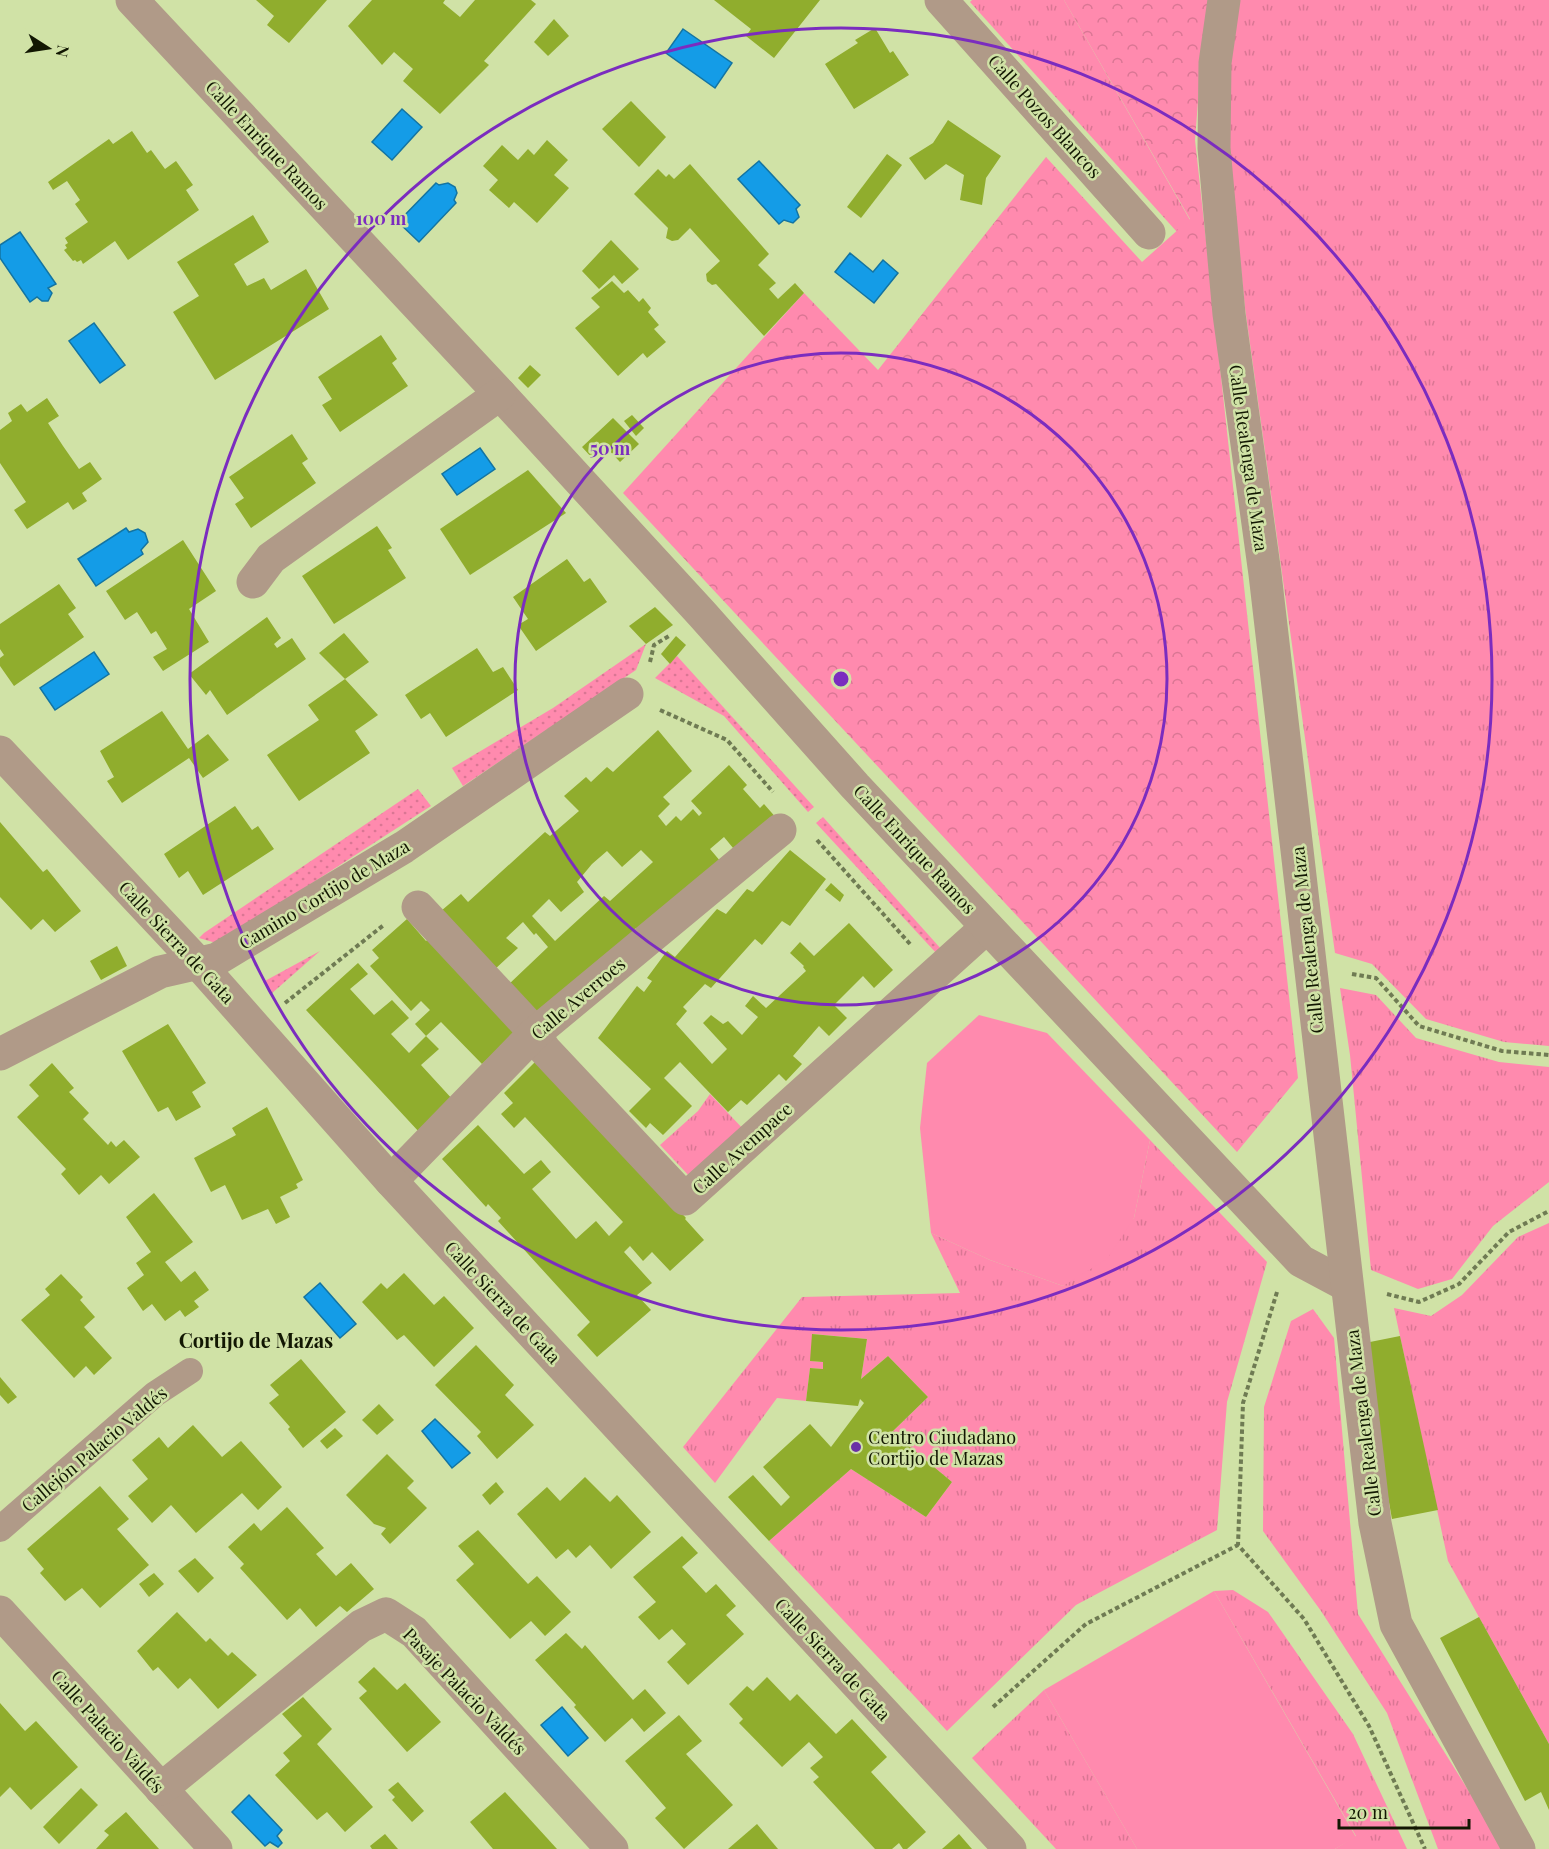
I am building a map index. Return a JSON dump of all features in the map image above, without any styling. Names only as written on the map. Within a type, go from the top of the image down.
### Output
[{"type":"street","name":"Calle Enrique Ramos","points":[[132,0],[500,394],[863,794],[1301,1261],[1346,1285]]},
{"type":"street","name":"Calle Pozos Blancos","points":[[941,0],[1149,233]]},
{"type":"street","name":"Calle Realenga de Maza","points":[[1224,0],[1215,63],[1214,148],[1229,314],[1265,574],[1375,1523],[1396,1624],[1520,1849]]},
{"type":"street","points":[[253,582],[271,558],[500,394]]},
{"type":"street","name":"Camino Cortijo de Maza","points":[[0,1054],[160,972],[217,959],[404,848],[627,694]]},
{"type":"street","name":"Calle Sierra de Gata","points":[[0,752],[198,963],[391,1181],[1010,1849]]},
{"type":"street","name":"Calle Averroes","points":[[391,1181],[534,1034],[780,830]]},
{"type":"street","name":"Calle Avempace","points":[[418,907],[528,1024],[546,1050],[685,1199],[987,927]]},
{"type":"street","name":"Calle Palacio Valdés","points":[[0,1612],[216,1849]]},
{"type":"street","name":"Pasaje Palacio Valdés","points":[[161,1789],[361,1626],[386,1614],[414,1632],[612,1849]]},
{"type":"lane","name":"Callejón Palacio Valdés","points":[[0,1529],[155,1394],[190,1371]]},
{"type":"path","points":[[255,1027],[401,912],[418,907]]},
{"type":"path","points":[[1310,966],[1376,978],[1419,1026],[1502,1051],[1549,1055]]},
{"type":"path","points":[[1346,1285],[1419,1302],[1459,1284],[1509,1232],[1549,1210]]},
{"type":"path","points":[[1301,1261],[1277,1292],[1243,1403],[1238,1545],[1304,1619],[1363,1716],[1425,1849]]},
{"type":"path","points":[[993,1707],[1086,1624],[1238,1545]]},
{"type":"green space","points":[[972,0],[1064,0],[1190,220],[1177,232],[970,2]]},
{"type":"green space","points":[[1064,0],[1211,0],[1201,63],[1195,140],[1298,1078],[1237,1152],[623,493],[804,293],[878,370],[1046,157],[1142,262],[1190,219]]},
{"type":"green space","points":[[1240,0],[1549,0],[1549,1046],[1504,1042],[1426,1019],[1372,964],[1335,953],[1245,308],[1228,141],[1230,35]]},
{"type":"green space","points":[[646,644],[636,670],[463,786],[452,768],[553,708]]},
{"type":"green space","points":[[677,656],[814,807],[808,812],[724,716],[655,678]]},
{"type":"green space","points":[[418,789],[431,806],[229,937],[216,943],[199,938],[204,933]]},
{"type":"green space","points":[[823,817],[942,950],[937,954],[816,823]]},
{"type":"green space","points":[[320,951],[271,994],[263,982]]},
{"type":"green space","points":[[1340,988],[1376,995],[1416,1038],[1499,1062],[1549,1067],[1549,1182],[1493,1226],[1452,1279],[1418,1289],[1371,1270],[1350,1055]]},
{"type":"green space","points":[[979,1015],[1047,1033],[1150,1140],[1134,1218],[1107,1259],[1063,1286],[990,1260],[931,1233],[920,1128],[927,1063]]},
{"type":"green space","points":[[710,1094],[746,1132],[691,1178],[660,1145],[698,1111]]},
{"type":"green space","points":[[1150,1140],[1267,1262],[1227,1402],[1217,1530],[1076,1605],[947,1731],[769,1541],[851,1469],[926,1517],[952,1482],[892,1432],[928,1397],[888,1356],[861,1379],[867,1339],[813,1334],[811,1361],[823,1362],[823,1369],[810,1368],[806,1401],[777,1398],[715,1483],[683,1447],[802,1297],[960,1293],[931,1233],[990,1260],[1063,1286],[1134,1218]]},
{"type":"green space","points":[[1549,1223],[1549,1744],[1448,1561],[1394,1308],[1431,1316],[1462,1295],[1518,1237]]},
{"type":"green space","points":[[1313,1309],[1334,1338],[1358,1614],[1505,1849],[1438,1849],[1387,1713],[1321,1611],[1263,1531],[1264,1407],[1291,1321]]},
{"type":"green space","points":[[1233,1590],[1268,1612],[1353,1734],[1407,1849],[1335,1849],[1356,1836],[1214,1591]]},
{"type":"green space","points":[[1214,1591],[1356,1837],[1335,1849],[1137,1849],[1044,1690]]},
{"type":"green space","points":[[1044,1690],[1137,1849],[1056,1849],[972,1758]]},
{"type":"water","points":[[683,29],[732,63],[715,88],[666,53]]},
{"type":"water","points":[[402,109],[422,127],[392,160],[372,142]]},
{"type":"water","points":[[759,161],[800,205],[796,209],[799,217],[793,223],[784,220],[779,224],[738,179]]},
{"type":"water","points":[[436,183],[439,185],[448,183],[455,187],[457,193],[454,200],[456,203],[419,242],[398,222]]},
{"type":"water","points":[[20,232],[56,284],[48,288],[52,293],[48,301],[42,301],[37,297],[30,302],[0,258],[0,245]]},
{"type":"water","points":[[850,253],[873,272],[883,260],[898,273],[874,303],[835,272]]},
{"type":"water","points":[[94,323],[125,365],[100,383],[69,341]]},
{"type":"water","points":[[480,448],[495,469],[457,495],[442,474]]},
{"type":"water","points":[[126,528],[129,532],[138,529],[145,533],[148,542],[141,550],[143,554],[96,586],[78,559]]},
{"type":"water","points":[[94,652],[109,674],[55,710],[40,688]]},
{"type":"water","points":[[320,1283],[356,1324],[340,1338],[304,1297]]},
{"type":"water","points":[[435,1419],[470,1453],[452,1468],[422,1431]]},
{"type":"water","points":[[562,1707],[588,1738],[568,1756],[541,1725]]},
{"type":"water","points":[[249,1795],[282,1830],[277,1836],[282,1843],[278,1847],[270,1842],[265,1846],[232,1812]]},
{"type":"building","points":[[256,0],[327,0],[289,43],[267,25],[274,16]]},
{"type":"building","points":[[372,0],[445,0],[443,3],[460,17],[475,0],[531,0],[536,4],[484,61],[489,65],[440,114],[403,81],[413,69],[394,52],[382,65],[348,26]]},
{"type":"building","points":[[714,0],[820,0],[774,58],[746,36],[751,29]]},
{"type":"building","points":[[554,19],[569,36],[548,56],[534,42]]},
{"type":"building","points":[[875,28],[890,53],[893,51],[909,75],[854,109],[825,64],[858,43],[855,40]]},
{"type":"building","points":[[631,101],[666,137],[639,167],[602,129]]},
{"type":"building","points":[[948,120],[1001,156],[986,178],[982,205],[960,200],[964,175],[946,164],[925,180],[909,158],[933,143]]},
{"type":"building","points":[[132,131],[147,153],[151,150],[165,169],[176,161],[193,185],[186,190],[199,210],[128,260],[115,241],[83,264],[81,260],[73,261],[64,250],[68,243],[65,238],[88,222],[75,204],[80,200],[67,181],[53,190],[48,182],[109,139],[113,144]]},
{"type":"building","points":[[547,140],[568,160],[554,175],[569,188],[537,223],[514,202],[509,208],[489,190],[498,180],[483,166],[502,145],[518,160],[528,149],[534,155]]},
{"type":"building","points":[[887,154],[902,165],[861,218],[847,207]]},
{"type":"building","points":[[690,164],[769,254],[758,265],[776,283],[769,289],[778,299],[795,283],[804,293],[764,336],[716,284],[712,285],[707,281],[706,274],[720,261],[690,228],[678,240],[672,241],[666,238],[668,228],[634,194],[658,169],[666,177],[669,174],[674,179]]},
{"type":"building","points":[[253,215],[269,242],[234,264],[247,286],[264,278],[271,290],[306,269],[329,309],[215,380],[173,312],[199,296],[177,262]]},
{"type":"building","points":[[611,240],[639,269],[622,284],[614,275],[599,289],[582,271]]},
{"type":"building","points":[[612,281],[624,293],[628,290],[639,302],[643,298],[651,308],[648,312],[659,325],[654,329],[666,342],[647,358],[643,353],[618,376],[575,328],[600,307],[591,298]]},
{"type":"building","points":[[381,335],[397,359],[392,363],[408,386],[340,432],[322,405],[332,399],[318,377]]},
{"type":"building","points":[[530,365],[541,375],[528,388],[518,378]]},
{"type":"building","points":[[47,398],[59,416],[48,423],[63,446],[79,469],[90,462],[102,479],[82,493],[87,501],[73,510],[68,502],[27,529],[14,510],[26,502],[0,463],[0,430],[12,421],[8,413],[21,404],[27,412]]},
{"type":"building","points":[[632,415],[644,428],[636,436],[624,421]]},
{"type":"building","points":[[613,418],[639,444],[620,462],[606,447],[593,459],[582,447]]},
{"type":"building","points":[[292,434],[308,459],[302,463],[316,483],[251,528],[235,504],[244,498],[229,477]]},
{"type":"building","points":[[528,470],[566,513],[470,575],[440,529]]},
{"type":"building","points":[[377,526],[392,548],[388,550],[406,578],[334,624],[302,576]]},
{"type":"building","points":[[183,540],[216,591],[189,609],[209,642],[163,671],[153,657],[167,649],[156,631],[151,634],[137,612],[125,620],[106,591]]},
{"type":"building","points":[[567,559],[584,582],[590,578],[607,602],[536,651],[518,625],[528,619],[513,597]]},
{"type":"building","points":[[59,584],[76,608],[68,614],[84,637],[14,686],[0,666],[0,658],[4,655],[0,649],[0,624]]},
{"type":"building","points":[[655,607],[673,625],[646,644],[629,626]]},
{"type":"building","points":[[267,617],[281,638],[274,644],[277,648],[292,638],[306,659],[227,715],[210,690],[206,695],[189,674]]},
{"type":"building","points":[[344,633],[369,662],[345,679],[319,653]]},
{"type":"building","points":[[676,636],[686,645],[670,664],[661,654]]},
{"type":"building","points":[[477,648],[493,672],[503,667],[518,690],[446,737],[430,713],[421,719],[405,695]]},
{"type":"building","points":[[345,679],[378,715],[355,731],[370,753],[299,801],[267,755],[319,720],[308,705]]},
{"type":"building","points":[[162,711],[188,749],[208,734],[229,760],[203,778],[189,758],[122,803],[107,781],[114,777],[100,751]]},
{"type":"building","points":[[658,730],[692,771],[663,797],[670,804],[658,816],[666,826],[676,816],[681,821],[693,809],[699,816],[702,813],[691,801],[729,765],[747,785],[743,789],[760,808],[764,804],[778,820],[738,854],[724,837],[710,849],[721,862],[641,934],[636,928],[571,991],[538,1019],[508,985],[548,947],[536,933],[534,935],[523,922],[506,938],[518,948],[494,970],[441,911],[461,894],[468,902],[545,832],[550,836],[579,811],[564,796],[586,777],[591,782],[607,767],[613,772]],"holes":[[[641,850],[653,862],[610,901],[604,896],[555,941],[532,916],[549,899],[561,912],[584,892],[577,882],[607,851],[622,867]]]},
{"type":"building","points":[[235,806],[252,830],[258,826],[274,849],[203,895],[188,871],[179,878],[164,854]]},
{"type":"building","points":[[0,822],[43,872],[47,869],[81,911],[55,932],[43,919],[31,930],[0,897]]},
{"type":"building","points":[[790,850],[826,879],[790,926],[782,921],[762,945],[755,939],[711,988],[705,984],[683,1007],[687,1011],[676,1024],[712,1064],[727,1049],[703,1023],[711,1015],[723,1024],[728,1021],[742,1035],[758,1017],[745,1006],[753,996],[766,1008],[806,971],[804,966],[790,953],[800,942],[814,956],[849,923],[893,970],[874,988],[863,976],[834,1005],[847,1018],[829,1036],[819,1026],[793,1056],[802,1064],[786,1081],[779,1074],[747,1105],[741,1100],[728,1112],[680,1062],[664,1078],[692,1106],[663,1135],[650,1123],[646,1128],[629,1111],[651,1089],[598,1038],[637,986],[644,992],[652,981],[647,978],[667,951],[675,957],[717,909],[726,914],[747,889],[753,892]]},
{"type":"building","points":[[831,883],[844,895],[840,902],[825,890]]},
{"type":"building","points":[[407,919],[426,941],[430,938],[517,1032],[482,1064],[441,1022],[426,1036],[415,1024],[430,1010],[421,1001],[411,1011],[370,966],[379,958],[372,950]]},
{"type":"building","points":[[117,946],[127,966],[101,980],[90,961]]},
{"type":"building","points":[[358,963],[368,974],[350,989],[374,1015],[392,1000],[409,1018],[391,1034],[409,1053],[426,1036],[439,1049],[421,1065],[454,1101],[420,1133],[306,1010]]},
{"type":"building","points":[[168,1024],[206,1083],[192,1092],[201,1107],[176,1121],[168,1107],[158,1112],[122,1051]]},
{"type":"building","points":[[539,1058],[704,1240],[670,1271],[652,1252],[643,1261],[630,1246],[624,1252],[652,1283],[637,1295],[651,1310],[597,1357],[577,1335],[590,1322],[498,1221],[501,1218],[488,1204],[486,1207],[442,1159],[478,1125],[524,1174],[541,1160],[551,1172],[532,1189],[576,1239],[596,1221],[609,1236],[623,1222],[525,1117],[514,1128],[501,1114],[513,1103],[504,1093]]},
{"type":"building","points":[[52,1063],[74,1088],[69,1092],[89,1113],[83,1119],[108,1145],[111,1141],[116,1147],[124,1140],[140,1157],[109,1184],[101,1175],[79,1195],[61,1174],[66,1169],[17,1117],[39,1096],[29,1085]]},
{"type":"building","points":[[267,1107],[303,1180],[296,1184],[298,1188],[280,1197],[290,1217],[276,1224],[268,1209],[242,1220],[225,1185],[211,1192],[194,1158],[236,1135],[232,1128]]},
{"type":"building","points":[[154,1193],[193,1242],[165,1262],[181,1282],[195,1271],[209,1290],[194,1301],[199,1307],[185,1317],[180,1310],[165,1321],[152,1304],[143,1311],[127,1288],[144,1275],[136,1263],[151,1252],[126,1217]]},
{"type":"building","points":[[404,1273],[434,1305],[444,1296],[474,1328],[434,1367],[404,1335],[397,1340],[362,1302],[381,1283],[387,1289]]},
{"type":"building","points":[[61,1274],[83,1297],[80,1300],[95,1317],[84,1327],[112,1358],[94,1375],[86,1366],[74,1378],[21,1320],[50,1295],[45,1289]]},
{"type":"building","points":[[812,1334],[867,1339],[861,1379],[888,1356],[928,1397],[892,1432],[952,1482],[926,1517],[851,1469],[769,1541],[728,1497],[753,1475],[781,1506],[790,1497],[763,1467],[810,1424],[831,1447],[864,1403],[860,1399],[858,1406],[806,1401],[810,1368],[823,1369],[823,1362],[810,1361]]},
{"type":"building","points":[[1400,1336],[1438,1510],[1392,1519],[1379,1448],[1370,1342]]},
{"type":"building","points":[[476,1345],[514,1385],[505,1395],[534,1425],[497,1459],[477,1436],[481,1432],[435,1385]]},
{"type":"building","points":[[301,1359],[346,1412],[303,1448],[288,1429],[290,1427],[269,1403],[279,1395],[270,1385]]},
{"type":"building","points":[[0,1377],[17,1397],[8,1404],[0,1395]]},
{"type":"building","points":[[379,1404],[394,1420],[377,1435],[362,1420]]},
{"type":"building","points":[[193,1425],[222,1457],[241,1441],[282,1487],[258,1510],[242,1493],[196,1533],[171,1505],[152,1523],[128,1496],[148,1479],[132,1460],[159,1437],[168,1448]]},
{"type":"building","points":[[335,1428],[343,1436],[327,1449],[320,1441]]},
{"type":"building","points":[[387,1454],[414,1481],[407,1488],[427,1508],[390,1544],[381,1534],[386,1528],[374,1524],[346,1495]]},
{"type":"building","points":[[585,1477],[610,1502],[617,1495],[651,1532],[611,1569],[590,1545],[576,1558],[568,1549],[556,1559],[517,1514],[547,1487],[560,1501]]},
{"type":"building","points":[[496,1482],[504,1492],[490,1505],[482,1495]]},
{"type":"building","points":[[100,1486],[129,1519],[117,1529],[149,1565],[100,1608],[82,1588],[65,1601],[40,1573],[44,1569],[27,1549]]},
{"type":"building","points":[[287,1507],[324,1548],[316,1554],[336,1576],[351,1563],[374,1589],[347,1612],[340,1606],[316,1627],[300,1608],[287,1620],[240,1568],[244,1564],[228,1547],[254,1523],[261,1531]]},
{"type":"building","points":[[478,1530],[528,1584],[537,1576],[571,1612],[545,1636],[531,1621],[510,1639],[456,1580],[474,1564],[458,1546]]},
{"type":"building","points":[[682,1536],[698,1553],[682,1567],[706,1593],[716,1584],[736,1606],[726,1615],[744,1634],[688,1685],[667,1662],[686,1644],[672,1629],[659,1640],[638,1617],[656,1602],[633,1577]]},
{"type":"building","points":[[195,1558],[214,1578],[198,1593],[178,1571]]},
{"type":"building","points":[[154,1573],[164,1584],[149,1597],[139,1584]]},
{"type":"building","points":[[177,1612],[206,1642],[210,1638],[228,1656],[232,1652],[257,1675],[218,1709],[190,1678],[178,1689],[158,1667],[153,1671],[137,1651]]},
{"type":"building","points":[[1479,1617],[1549,1744],[1549,1810],[1541,1792],[1525,1801],[1440,1638]]},
{"type":"building","points":[[566,1633],[582,1649],[585,1645],[633,1700],[645,1689],[666,1713],[644,1732],[632,1718],[605,1742],[574,1707],[576,1705],[535,1660]]},
{"type":"building","points":[[374,1667],[397,1690],[405,1683],[441,1722],[407,1752],[359,1698],[367,1691],[358,1682]]},
{"type":"building","points":[[767,1677],[790,1701],[797,1694],[836,1734],[852,1719],[887,1757],[871,1772],[926,1832],[907,1849],[903,1849],[899,1843],[892,1849],[875,1849],[813,1782],[819,1777],[810,1768],[823,1757],[809,1742],[782,1767],[739,1723],[743,1719],[729,1704],[747,1686],[753,1691]]},
{"type":"building","points":[[303,1697],[332,1729],[317,1744],[373,1807],[345,1832],[327,1812],[317,1820],[275,1775],[290,1761],[283,1753],[302,1736],[282,1714]]},
{"type":"building","points":[[0,1703],[25,1731],[36,1721],[78,1767],[31,1810],[10,1787],[0,1797]]},
{"type":"building","points":[[679,1715],[702,1741],[686,1754],[733,1805],[684,1849],[655,1818],[666,1808],[625,1761]]},
{"type":"building","points":[[398,1782],[424,1811],[412,1822],[392,1800],[395,1797],[388,1790]]},
{"type":"building","points":[[81,1788],[98,1805],[59,1844],[43,1827]]},
{"type":"building","points":[[505,1792],[557,1849],[493,1849],[470,1822]]},
{"type":"building","points":[[126,1812],[159,1849],[96,1849],[109,1835],[104,1831]]},
{"type":"building","points":[[757,1824],[778,1849],[728,1849]]},
{"type":"building","points":[[385,1834],[398,1849],[372,1849],[370,1846]]},
{"type":"building","points":[[959,1834],[972,1849],[942,1849]]},
{"type":"place","name":"Centro Ciudadano Cortijo de Mazas","points":[[856,1447]]},
{"type":"district","name":"Cortijo de Mazas","points":[[256,1339]]}]
